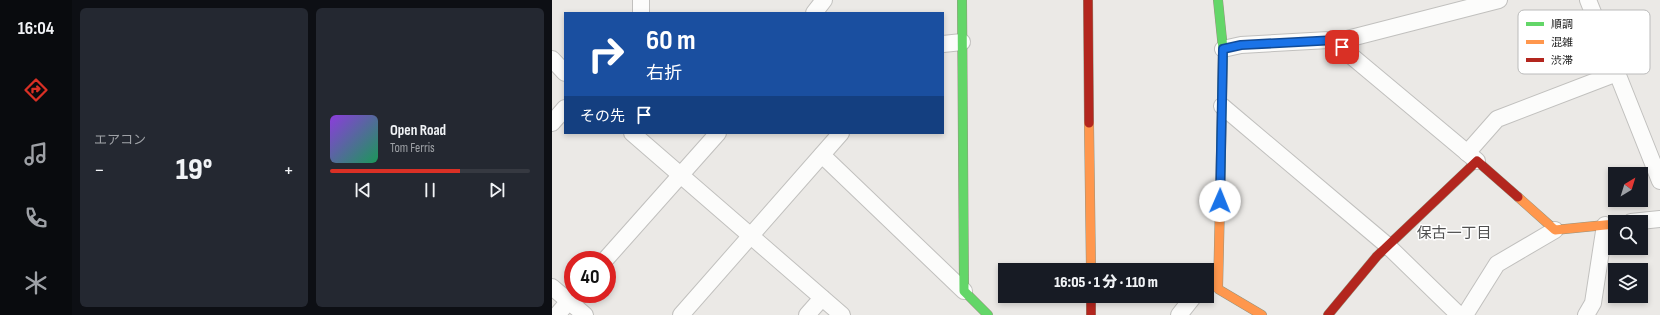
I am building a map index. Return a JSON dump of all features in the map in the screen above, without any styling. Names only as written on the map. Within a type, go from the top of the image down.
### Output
[{"type":"street","points":[[641,0],[641,12]]},
{"type":"street","points":[[815,12],[824,0]]},
{"type":"street","points":[[962,0],[964,291]]},
{"type":"street","points":[[1088,0],[1091,263]]},
{"type":"street","points":[[1218,0],[1223,49],[1218,289],[1262,315]]},
{"type":"street","points":[[1223,49],[1241,45],[1347,39],[1499,0]]},
{"type":"street","points":[[1588,0],[1592,10]]},
{"type":"street","points":[[1336,40],[1349,54],[1472,157],[1555,230]]},
{"type":"street","points":[[944,44],[962,42]]},
{"type":"street","points":[[552,59],[564,72]]},
{"type":"street","points":[[1328,315],[1377,256],[1472,157],[1497,119],[1614,74]]},
{"type":"street","points":[[1617,74],[1660,181]]},
{"type":"street","points":[[1222,106],[1388,246],[1459,315]]},
{"type":"street","points":[[552,123],[564,109]]},
{"type":"street","points":[[633,134],[842,315]]},
{"type":"street","points":[[613,251],[717,134]]},
{"type":"street","points":[[681,315],[749,235],[839,134]]},
{"type":"street","points":[[822,154],[988,315]]},
{"type":"street","points":[[1648,220],[1660,219]]},
{"type":"street","points":[[1465,315],[1497,264],[1555,230],[1608,224]]},
{"type":"street","points":[[1586,315],[1593,302],[1608,233]]},
{"type":"street","points":[[1214,270],[1219,264]]},
{"type":"street","points":[[552,287],[564,294]]},
{"type":"street","points":[[807,315],[822,298]]},
{"type":"street","points":[[557,315],[568,303]]},
{"type":"street","points":[[576,303],[585,315]]},
{"type":"street","points":[[1091,303],[1091,315]]},
{"type":"street","points":[[1179,315],[1188,303]]},
{"type":"traffic: fast","points":[[962,0],[964,291],[988,315]]},
{"type":"traffic: fast","points":[[1218,0],[1223,49],[1220,203]]},
{"type":"traffic: slow","points":[[1089,123],[1091,263]]},
{"type":"traffic: slow","points":[[1518,197],[1555,230],[1608,225]]},
{"type":"traffic: slow","points":[[1220,203],[1218,289],[1262,315]]},
{"type":"traffic: jam","points":[[1088,0],[1089,123]]},
{"type":"traffic: jam","points":[[1328,315],[1377,256],[1477,161],[1518,197]]},
{"type":"traffic: jam","points":[[1091,303],[1091,315]]},
{"type":"district","name":"保古一丁目","points":[[1454,233]]},
{"type":"route","points":[[1220,201],[1223,49],[1241,45],[1336,40],[1342,47]]}]
